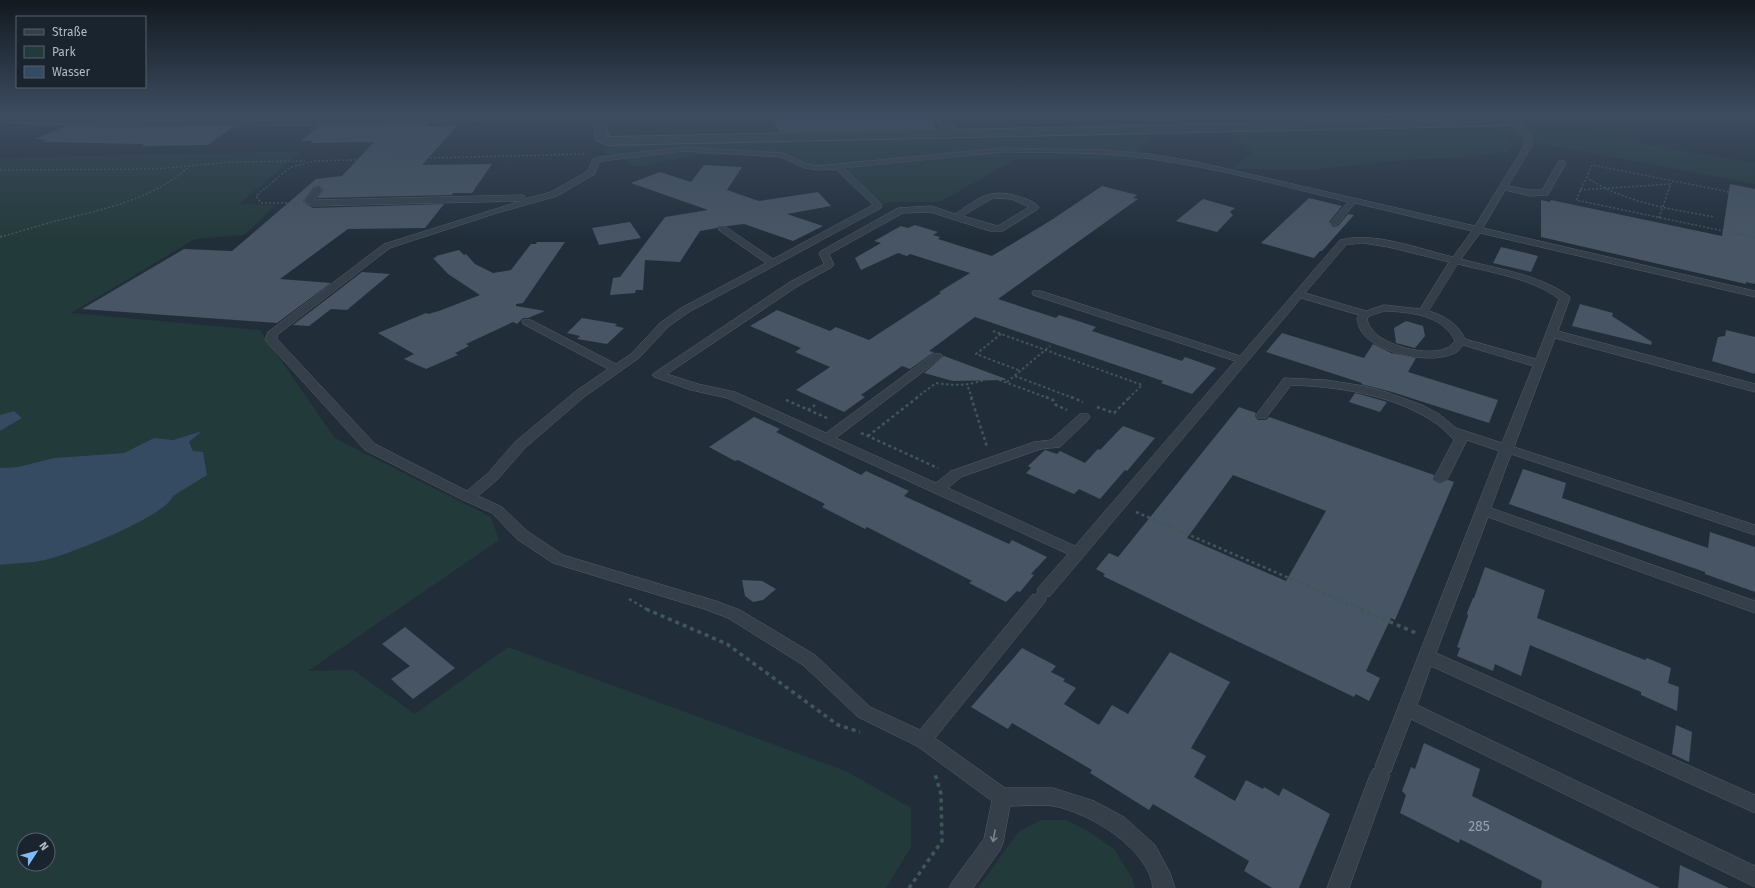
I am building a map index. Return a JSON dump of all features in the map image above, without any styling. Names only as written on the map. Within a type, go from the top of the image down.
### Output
[{"type":"lane","points":[[639,156],[602,159],[596,161],[592,172],[554,194],[387,246],[272,334],[271,340],[370,447],[468,497],[497,510],[522,535],[558,559],[710,605],[734,614],[809,660],[864,712],[923,740],[1002,797],[1053,797],[1087,807],[1117,823],[1148,852],[1163,880],[1164,888]]},
{"type":"lane","points":[[787,156],[805,166],[818,168],[940,156]]},
{"type":"lane","points":[[1147,156],[1172,159],[1755,294]]},
{"type":"lane","points":[[1423,313],[1455,261],[1477,230],[1522,156]]},
{"type":"lane","points":[[1502,188],[1530,193],[1545,193],[1562,163]]},
{"type":"lane","points":[[468,497],[493,476],[520,444],[580,394],[635,356],[664,326],[685,310],[878,206],[839,167]]},
{"type":"lane","points":[[318,190],[308,201],[313,203],[512,198],[534,199]]},
{"type":"lane","points":[[956,217],[992,196],[1007,196],[1021,200],[1035,207],[1000,228],[993,229],[931,209],[901,210],[824,253],[829,265],[794,284],[658,375],[695,388],[731,395],[1078,553]]},
{"type":"lane","points":[[1334,223],[1353,201]]},
{"type":"lane","points":[[723,228],[773,263]]},
{"type":"lane","points":[[923,740],[1041,596],[1343,242],[1351,240],[1388,244],[1527,279],[1551,288],[1565,298],[1382,770],[1338,888]]},
{"type":"lane","points":[[1037,293],[1242,360]]},
{"type":"lane","points":[[1299,294],[1366,314]]},
{"type":"lane","points":[[1390,308],[1423,313],[1451,326],[1459,334],[1461,341],[1458,347],[1450,352],[1438,354],[1406,351],[1377,340],[1367,333],[1362,326],[1362,319],[1366,314],[1373,310],[1390,308]]},
{"type":"lane","points":[[527,322],[617,369]]},
{"type":"lane","points":[[1551,333],[1755,388]]},
{"type":"lane","points":[[1461,341],[1539,364]]},
{"type":"lane","points":[[827,439],[937,356]]},
{"type":"lane","points":[[1262,415],[1288,381],[1315,382],[1354,387],[1406,403],[1436,418],[1461,439],[1441,478]]},
{"type":"lane","points":[[938,489],[956,474],[1039,445],[1055,444],[1084,417]]},
{"type":"lane","points":[[1450,430],[1755,530]]},
{"type":"lane","points":[[1483,510],[1755,608]]},
{"type":"lane","points":[[1429,648],[1755,804]]},
{"type":"lane","points":[[1406,708],[1755,877]]},
{"type":"lane","points":[[960,888],[993,843],[1002,797]]},
{"type":"path","points":[[0,170],[155,169],[231,162],[492,156]]},
{"type":"path","points":[[594,156],[602,159]]},
{"type":"path","points":[[313,203],[261,202],[256,196],[289,168],[314,161]]},
{"type":"path","points":[[1755,197],[1592,165],[1576,200],[1755,238]]},
{"type":"path","points":[[0,237],[56,222],[90,215],[134,199],[169,183],[191,166]]},
{"type":"path","points":[[1586,177],[1597,186],[1631,199],[1715,217]]},
{"type":"path","points":[[1659,218],[1672,181]]},
{"type":"path","points":[[1580,190],[1671,184]]},
{"type":"path","points":[[993,332],[1142,385],[1114,413],[1093,405]]},
{"type":"path","points":[[1001,334],[976,354],[1020,371]]},
{"type":"path","points":[[1006,383],[1050,346]]},
{"type":"path","points":[[1015,376],[1086,403]]},
{"type":"path","points":[[868,436],[936,383],[968,387],[991,377],[1053,400],[1056,406],[1067,410],[1063,415]]},
{"type":"path","points":[[968,387],[988,447]]},
{"type":"path","points":[[786,400],[944,471]]},
{"type":"path","points":[[1119,504],[1429,648]]},
{"type":"path","points":[[607,574],[618,593],[646,609],[727,644],[838,725],[864,732]]},
{"type":"path","points":[[909,888],[942,841],[942,794],[923,740]]},
{"type":"green space","points":[[67,156],[296,156],[239,204],[276,205],[244,235],[195,239],[71,313],[260,330],[334,437],[491,517],[499,540],[308,671],[353,670],[415,714],[508,647],[846,771],[911,808],[911,847],[886,888],[0,888],[0,565],[19,562],[172,496],[207,474],[189,442],[201,431],[173,440],[154,438],[124,453],[54,458],[18,467],[0,468],[0,431],[22,418],[14,411],[0,415],[0,158]]},
{"type":"green space","points":[[619,156],[691,156],[635,167]]},
{"type":"green space","points":[[771,156],[1138,156],[1137,160],[1016,159],[940,202],[892,202],[874,206],[838,172],[799,166],[783,158]]},
{"type":"green space","points":[[1247,156],[1470,156],[1407,160],[1318,169],[1231,169]]},
{"type":"green space","points":[[1608,156],[1717,156],[1755,163],[1755,184]]},
{"type":"green space","points":[[1041,820],[1065,820],[1088,831],[1114,849],[1132,878],[1135,888],[978,888],[1019,831]]},
{"type":"water","points":[[14,411],[22,418],[0,431],[0,415]]},
{"type":"water","points":[[202,431],[189,442],[193,451],[203,452],[207,475],[173,496],[167,504],[154,513],[117,533],[61,555],[38,561],[0,565],[0,468],[18,467],[54,458],[124,453],[154,438],[173,440]]},
{"type":"building","points":[[360,156],[430,156],[422,165],[492,164],[472,193],[453,193],[452,195],[317,198],[323,190],[319,186],[314,187],[303,201],[313,208],[444,204],[425,228],[348,229],[280,279],[331,283],[277,323],[82,309],[184,249],[232,251],[316,179],[342,176]]},
{"type":"building","points":[[704,165],[742,167],[727,190],[759,201],[818,192],[831,206],[787,214],[823,226],[793,241],[744,224],[720,226],[717,228],[700,231],[680,262],[645,260],[643,290],[636,290],[635,293],[610,295],[613,278],[620,277],[665,217],[708,210],[631,183],[660,172],[691,182]]},
{"type":"building","points":[[1730,184],[1755,189],[1755,284],[1746,282],[1746,284],[1541,237],[1541,200],[1550,202],[1551,200],[1722,236]]},
{"type":"building","points":[[1102,186],[1137,195],[1133,198],[1138,199],[998,299],[1056,318],[1059,315],[1096,327],[1092,331],[1182,361],[1185,357],[1216,368],[1192,394],[1161,383],[1163,381],[975,317],[929,351],[934,352],[910,369],[902,366],[861,395],[865,397],[844,412],[796,390],[830,367],[795,352],[801,348],[750,326],[777,310],[830,331],[836,327],[869,340],[941,293],[939,292],[970,273],[910,254],[907,256],[898,253],[861,270],[855,258],[881,243],[874,241],[901,226],[908,228],[915,225],[938,232],[933,235],[940,237],[938,239],[992,256],[1053,219]]},
{"type":"building","points":[[1309,198],[1342,206],[1329,222],[1333,227],[1338,226],[1348,214],[1354,215],[1314,258],[1261,243]]},
{"type":"building","points":[[1203,199],[1235,208],[1230,212],[1233,215],[1217,232],[1176,221]]},
{"type":"building","points":[[630,222],[641,238],[599,245],[592,228]]},
{"type":"building","points":[[537,242],[565,242],[523,303],[516,304],[516,306],[545,311],[528,318],[523,318],[517,324],[513,322],[466,344],[469,346],[455,353],[458,355],[426,369],[404,359],[414,354],[378,333],[426,313],[428,314],[439,311],[480,295],[448,274],[433,258],[437,257],[436,256],[459,250],[464,255],[466,254],[475,264],[493,273],[511,270],[531,244],[536,244]]},
{"type":"building","points":[[1501,247],[1538,256],[1531,272],[1493,263]]},
{"type":"building","points":[[362,272],[390,274],[347,310],[331,309],[309,326],[293,325]]},
{"type":"building","points":[[1580,304],[1613,313],[1612,316],[1652,342],[1651,345],[1572,326]]},
{"type":"building","points":[[582,318],[617,324],[615,326],[624,328],[607,344],[577,339],[580,336],[567,333]]},
{"type":"building","points":[[1406,321],[1423,326],[1425,336],[1415,348],[1396,343],[1394,328]]},
{"type":"building","points":[[1726,330],[1755,337],[1755,374],[1712,361],[1718,337],[1725,336]]},
{"type":"building","points":[[1282,333],[1364,358],[1373,344],[1391,353],[1416,358],[1408,372],[1498,400],[1489,423],[1392,392],[1361,384],[1362,383],[1266,352]]},
{"type":"building","points":[[944,356],[1006,379],[953,381],[924,373]]},
{"type":"building","points":[[1355,393],[1387,402],[1380,412],[1349,402]]},
{"type":"building","points":[[1239,407],[1256,413],[1255,416],[1258,420],[1266,420],[1269,417],[1434,475],[1433,479],[1436,482],[1441,483],[1448,480],[1454,482],[1395,620],[1391,618],[1366,671],[1380,678],[1369,701],[1356,694],[1354,697],[1218,632],[1103,576],[1105,574],[1096,569],[1109,553],[1118,557]],"holes":[[[1233,475],[1326,511],[1286,581],[1187,538]]]},
{"type":"building","points":[[754,417],[780,429],[776,432],[861,475],[866,471],[909,491],[904,496],[1009,544],[1012,540],[1047,557],[1031,574],[1034,575],[1020,592],[1017,591],[1006,602],[969,583],[972,581],[867,527],[865,529],[822,507],[825,504],[709,447]]},
{"type":"building","points":[[1123,426],[1155,438],[1127,471],[1125,470],[1100,499],[1079,489],[1074,494],[1026,473],[1031,468],[1028,466],[1045,450],[1057,454],[1060,451],[1085,463]]},
{"type":"building","points":[[1523,469],[1566,483],[1562,498],[1708,548],[1710,532],[1755,547],[1755,592],[1705,574],[1705,572],[1509,504]]},
{"type":"building","points":[[1485,567],[1545,590],[1537,618],[1645,660],[1647,658],[1671,668],[1668,683],[1679,687],[1677,711],[1641,695],[1641,692],[1530,645],[1521,676],[1495,664],[1493,671],[1457,656],[1460,648],[1457,647],[1468,616],[1467,613]]},
{"type":"building","points":[[742,580],[762,581],[776,589],[763,600],[753,602],[745,596]]},
{"type":"building","points":[[405,627],[455,668],[413,699],[391,679],[410,666],[382,644]]},
{"type":"building","points":[[1022,648],[1056,666],[1051,672],[1065,679],[1063,681],[1076,688],[1064,704],[1099,725],[1112,705],[1128,714],[1170,652],[1230,682],[1191,748],[1206,756],[1194,777],[1235,801],[1246,780],[1263,789],[1264,787],[1279,796],[1283,788],[1330,814],[1299,888],[1272,888],[1244,871],[1249,861],[1153,804],[1149,810],[1090,773],[1092,770],[1012,723],[1008,729],[971,707]]},
{"type":"building","points":[[1676,725],[1692,732],[1689,762],[1672,754]]},
{"type":"building","points":[[1424,743],[1480,769],[1472,796],[1660,888],[1541,888],[1542,881],[1460,839],[1459,843],[1400,813],[1406,795],[1402,791],[1411,767],[1415,769]]},
{"type":"building","points":[[1680,865],[1729,888],[1678,888]]}]
